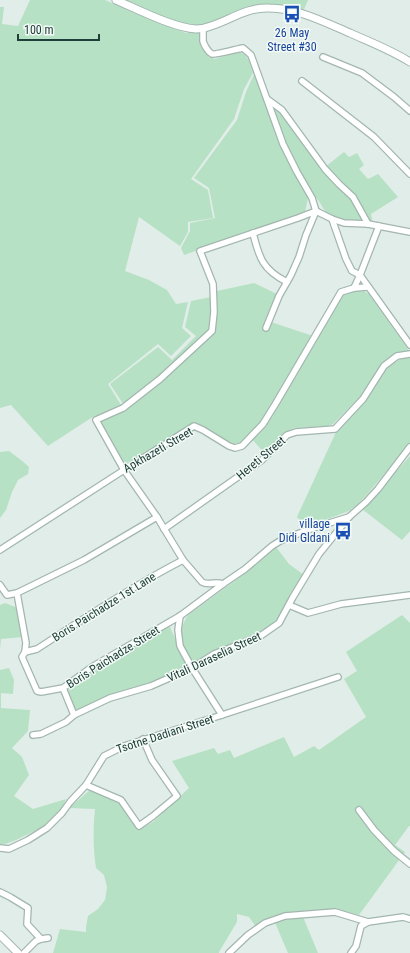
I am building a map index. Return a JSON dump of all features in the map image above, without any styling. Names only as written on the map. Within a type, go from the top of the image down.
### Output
[{"type":"street","points":[[116,0],[176,25],[198,29],[213,26],[248,11],[267,8],[276,8],[302,13],[392,51],[410,62]]},
{"type":"street","points":[[203,28],[203,42],[212,54],[243,48],[252,56],[283,144],[312,198],[316,211],[299,257],[279,296],[266,328]]},
{"type":"street","points":[[323,57],[362,73],[410,111]]},
{"type":"street","points":[[302,81],[374,137],[410,174]]},
{"type":"street","points":[[267,99],[282,110],[325,169],[353,197],[368,224]]},
{"type":"street","points":[[223,584],[218,582],[204,584],[183,560],[157,517],[124,470],[96,420],[123,408],[160,379],[212,331],[214,312],[213,284],[200,251],[316,211],[344,223],[368,224],[410,232]]},
{"type":"street","points":[[332,219],[346,259],[352,271],[360,275],[410,345]]},
{"type":"street","points":[[368,288],[354,288],[379,226]]},
{"type":"street","points":[[253,233],[258,253],[267,268],[277,277],[287,282]]},
{"type":"street","name":"Apkhazeti Street","points":[[0,550],[194,426],[229,446],[234,448],[242,446],[263,424],[276,404],[341,292],[354,288]]},
{"type":"street","name":"Hereti Street","points":[[164,529],[262,460],[288,435],[296,432],[335,429],[362,399],[384,366],[397,356],[410,354]]},
{"type":"street","name":"Vitali Daraselia Street","points":[[33,735],[41,734],[66,722],[74,715],[110,698],[151,686],[192,668],[214,654],[259,637],[279,623],[319,554],[348,517],[366,502],[378,488],[410,447]]},
{"type":"street","points":[[0,585],[7,595],[17,593],[84,560],[157,517]]},
{"type":"street","name":"Boris Paichadze Street","points":[[17,593],[26,643],[25,652],[22,657],[37,691],[40,692],[63,688],[92,667],[180,616],[246,569],[272,546],[280,541],[330,522],[348,517]]},
{"type":"street","name":"Boris Paichadze 1st Lane","points":[[25,652],[37,648],[124,594],[183,560]]},
{"type":"street","points":[[289,605],[308,613],[341,604],[410,595]]},
{"type":"street","name":"Tsotne Dadiani Street","points":[[0,848],[8,849],[28,840],[47,828],[86,785],[104,756],[143,739],[222,715],[180,646],[178,630],[180,616]]},
{"type":"street","points":[[222,715],[338,677]]},
{"type":"street","points":[[63,688],[74,715]]},
{"type":"street","points":[[86,785],[121,800],[139,826],[153,816],[177,796],[152,760],[143,739]]},
{"type":"street","points":[[359,810],[374,830],[394,851],[410,864]]},
{"type":"street","points":[[0,892],[28,908],[27,924],[41,939]]},
{"type":"street","points":[[229,953],[248,935],[265,923],[285,916],[335,912],[368,922],[403,917],[410,919]]},
{"type":"street","points":[[352,953],[356,946],[362,926],[368,922]]},
{"type":"street","points":[[0,935],[18,953]]},
{"type":"street","points":[[24,953],[36,941],[48,938]]},
{"type":"green space","points":[[30,0],[105,0],[186,33],[202,31],[200,45],[209,57],[215,59],[238,52],[244,54],[249,60],[253,73],[244,89],[234,119],[191,179],[208,190],[213,218],[188,222],[188,232],[180,246],[139,217],[125,271],[149,280],[167,290],[176,304],[188,302],[182,328],[191,336],[171,356],[158,344],[108,384],[121,405],[91,418],[48,446],[11,405],[0,408],[0,7],[4,7],[2,24],[18,26]]},
{"type":"green space","points":[[124,0],[308,0],[303,12],[280,6],[197,26],[182,24]]},
{"type":"green space","points":[[260,71],[269,97],[301,138],[314,159],[325,167],[344,152],[349,157],[357,153],[364,165],[359,169],[368,179],[378,174],[398,197],[371,214],[373,224],[335,220],[327,214],[317,198],[308,193],[305,213],[184,255],[181,248],[190,231],[190,223],[215,218],[209,188],[194,178],[237,120],[246,92],[255,72]]},
{"type":"green space","points":[[254,283],[277,294],[265,320],[313,336],[262,422],[242,443],[231,444],[194,423],[126,463],[115,449],[100,421],[127,410],[110,384],[158,347],[172,360],[196,336],[185,327],[191,301],[216,296],[217,291]]},
{"type":"green space","points":[[355,290],[362,290],[369,294],[410,352],[395,354],[380,367],[362,395],[333,424],[328,426],[294,428],[286,432],[265,454],[252,439],[274,413],[343,294]]},
{"type":"green space","points":[[410,357],[410,444],[357,505],[349,511],[306,527],[297,517],[336,432],[360,406],[384,371],[401,359]]},
{"type":"green space","points":[[9,451],[29,467],[28,474],[18,480],[6,510],[0,518],[0,452]]},
{"type":"green space","points":[[410,456],[410,531],[402,540],[362,509]]},
{"type":"green space","points":[[276,547],[289,564],[304,575],[277,619],[265,629],[214,651],[193,664],[183,645],[181,635],[182,626],[188,615],[243,575],[267,553]]},
{"type":"green space","points":[[5,603],[18,608],[22,637],[1,639],[0,650],[0,605]]},
{"type":"green space","points":[[402,615],[410,623],[410,826],[395,845],[405,852],[359,915],[340,910],[301,912],[318,953],[288,953],[273,918],[265,920],[256,927],[249,917],[237,914],[237,922],[219,953],[53,953],[60,929],[86,932],[88,916],[98,909],[105,900],[107,887],[104,875],[96,868],[94,853],[95,809],[69,808],[90,790],[120,804],[138,830],[153,822],[189,788],[172,761],[214,748],[218,754],[230,750],[234,758],[284,737],[294,757],[314,746],[319,750],[366,717],[344,679],[357,671],[346,652]]},
{"type":"green space","points":[[169,625],[188,666],[187,668],[145,685],[109,695],[75,711],[68,693],[73,685],[83,676],[114,656]]},
{"type":"green space","points":[[9,668],[14,680],[13,694],[1,693],[1,708],[30,710],[28,731],[12,748],[22,757],[29,775],[14,796],[33,809],[66,799],[60,812],[47,825],[16,840],[5,844],[0,844],[0,670]]},
{"type":"place","name":"26 May Street #30","points":[[292,14]]},
{"type":"place","name":"village Didi Gldani","points":[[343,531]]}]
